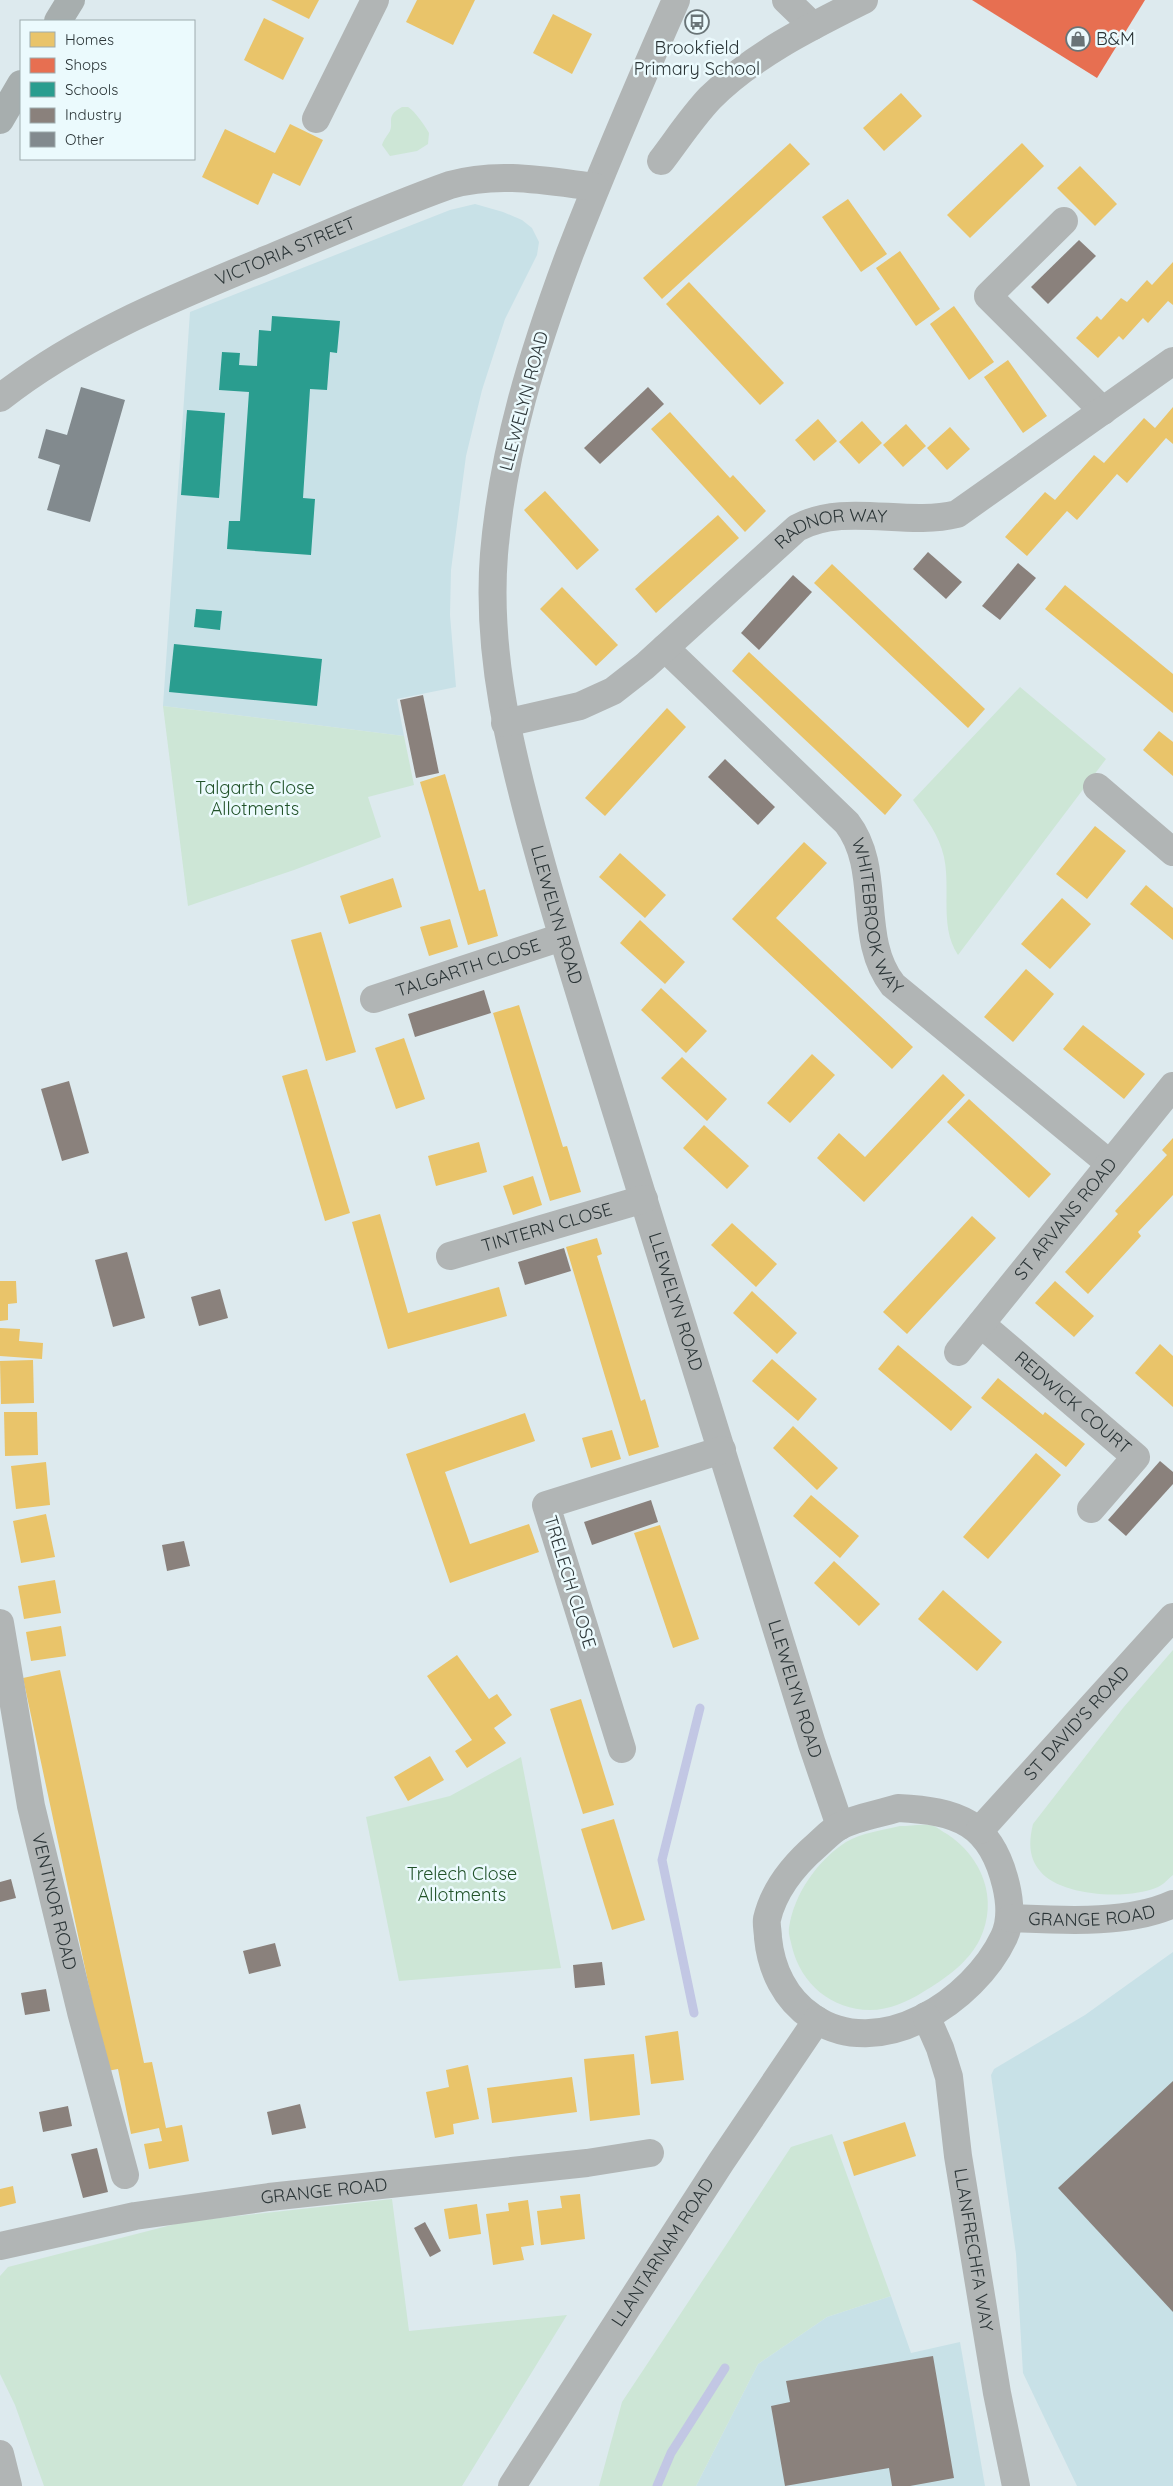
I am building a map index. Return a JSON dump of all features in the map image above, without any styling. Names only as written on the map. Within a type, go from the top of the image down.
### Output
[{"type":"main road","points":[[59,20],[71,0]]},
{"type":"main road","points":[[0,120],[20,86]]},
{"type":"street","points":[[316,119],[375,0]]},
{"type":"street","name":"LLEWELYN ROAD","points":[[676,0],[595,187],[554,299],[511,435],[500,493],[494,559],[494,624],[505,723],[513,760],[562,937],[812,1744],[840,1826]]},
{"type":"street","points":[[786,0],[813,26]]},
{"type":"street","points":[[661,161],[700,109],[718,90],[775,48],[864,0]]},
{"type":"street","name":"VICTORIA STREET","points":[[0,398],[37,370],[73,348],[151,308],[450,184],[487,177],[543,180],[595,187]]},
{"type":"street","points":[[1064,221],[988,296],[1103,411]]},
{"type":"street","name":"RADNOR WAY","points":[[505,723],[580,706],[603,698],[624,684],[797,528],[823,517],[934,517],[957,514],[1173,361]]},
{"type":"street","name":"WHITEBROOK WAY","points":[[665,648],[855,834],[864,860],[876,953],[885,974],[893,985],[1110,1164]]},
{"type":"street","points":[[1097,787],[1173,852]]},
{"type":"street","name":"TALGARTH CLOSE","points":[[374,999],[562,937]]},
{"type":"street","name":"ST ARVANS ROAD","points":[[958,1352],[1173,1086]]},
{"type":"street","name":"TINTERN CLOSE","points":[[450,1256],[644,1198]]},
{"type":"street","name":"REDWICK COURT","points":[[981,1324],[1136,1457],[1091,1510]]},
{"type":"street","name":"TRELECH CLOSE","points":[[622,1749],[546,1506],[722,1450]]},
{"type":"street","name":"ST DAVID'S ROAD","points":[[980,1830],[1173,1617]]},
{"type":"street","name":"VENTNOR ROAD","points":[[0,1623],[31,1806],[81,2012],[125,2175]]},
{"type":"street","name":"GRANGE ROAD","points":[[898,1808],[930,1810],[954,1816],[980,1830],[1000,1861],[1008,1893],[1010,1918],[1005,1936],[996,1951],[969,1985],[947,2004],[900,2028],[867,2034],[839,2031],[817,2020],[801,2010],[782,1985],[770,1957],[767,1920],[780,1888],[802,1858],[840,1826],[898,1808]]},
{"type":"street","name":"GRANGE ROAD","points":[[1010,1918],[1064,1920],[1112,1917],[1144,1913],[1173,1904]]},
{"type":"street","name":"LLANFRECHFA WAY","points":[[926,2016],[940,2048],[948,2077],[958,2156],[990,2353],[1016,2486]]},
{"type":"street","name":"LLANTARNAM ROAD","points":[[512,2486],[721,2162],[817,2020]]},
{"type":"street","name":"GRANGE ROAD","points":[[0,2246],[136,2216],[250,2199],[365,2185],[587,2163],[650,2153]]},
{"type":"street","points":[[0,2454],[8,2486]]},
{"type":"shaded area","points":[[475,204],[522,220],[532,228],[539,242],[537,255],[505,319],[482,390],[466,456],[451,570],[450,615],[456,687],[397,699],[404,736],[163,706],[190,312],[450,210]]},
{"type":"shaded area","points":[[1173,1952],[1173,2486],[1077,2486],[1023,2373],[1016,2254],[991,2075],[994,2069],[1085,2015]]},
{"type":"shaded area","points":[[891,2296],[911,2353],[960,2342],[985,2486],[696,2486],[758,2364],[827,2317]]},
{"type":"green space","points":[[402,107],[408,107],[417,115],[429,133],[428,144],[417,151],[390,156],[382,145],[390,131],[392,116]]},
{"type":"green space","points":[[1020,687],[1106,759],[958,955],[952,944],[947,920],[946,869],[942,849],[931,827],[913,800]]},
{"type":"green space","name":"Talgarth Close Allotments","points":[[163,706],[404,736],[414,785],[368,797],[381,837],[294,870],[188,906]]},
{"type":"green space","points":[[1173,1650],[1173,1875],[1160,1886],[1145,1891],[1113,1895],[1079,1891],[1050,1880],[1036,1866],[1031,1854],[1030,1843],[1033,1824],[1123,1708]]},
{"type":"green space","name":"Trelech Close Allotments","points":[[521,1757],[561,1968],[399,1981],[366,1817],[450,1796]]},
{"type":"green space","points":[[900,1826],[934,1826],[959,1843],[970,1854],[984,1880],[987,1894],[988,1909],[985,1924],[980,1939],[970,1955],[948,1976],[917,1996],[898,2005],[877,2010],[856,2009],[831,2000],[811,1983],[803,1972],[796,1960],[789,1935],[792,1915],[796,1903],[809,1879],[835,1850],[858,1836]]},
{"type":"green space","points":[[832,2134],[891,2296],[827,2317],[758,2364],[696,2486],[599,2486],[622,2402],[791,2147]]},
{"type":"green space","points":[[392,2199],[409,2331],[567,2315],[462,2486],[44,2486],[15,2405],[0,2374],[0,2276],[8,2267],[183,2222]]},
{"type":"building: Homes","points":[[271,0],[319,0],[309,19]]},
{"type":"building: Homes","points":[[417,0],[475,0],[453,45],[406,22]]},
{"type":"building: Homes","points":[[553,14],[592,34],[572,74],[533,53]]},
{"type":"building: Homes","points":[[264,18],[304,38],[283,80],[244,60]]},
{"type":"building: Homes","points":[[901,93],[922,116],[884,151],[863,128]]},
{"type":"building: Homes","points":[[290,124],[323,140],[300,186],[273,173],[258,205],[202,177],[225,129],[275,153]]},
{"type":"building: Homes","points":[[790,143],[810,164],[662,299],[643,278]]},
{"type":"building: Homes","points":[[1022,143],[1044,166],[970,238],[947,215]]},
{"type":"building: Homes","points":[[1080,166],[1117,204],[1095,226],[1057,188]]},
{"type":"building: Homes","points":[[848,199],[887,254],[861,272],[822,217]]},
{"type":"building: Homes","points":[[900,251],[940,309],[916,326],[876,268]]},
{"type":"building: Homes","points":[[1173,262],[1173,305],[1168,301],[1148,323],[1143,318],[1123,340],[1119,336],[1098,358],[1076,338],[1097,316],[1101,320],[1121,298],[1127,302],[1147,280],[1152,285]]},
{"type":"building: Homes","points":[[689,282],[784,383],[760,405],[666,304]]},
{"type":"building: Homes","points":[[954,306],[994,362],[969,380],[930,324]]},
{"type":"building: Homes","points":[[1008,360],[1047,416],[1023,433],[984,377]]},
{"type":"building: Homes","points":[[1173,407],[1173,444],[1166,438],[1127,483],[1117,474],[1077,520],[1067,511],[1027,556],[1005,537],[1045,492],[1055,500],[1094,455],[1104,463],[1144,418],[1155,428]]},
{"type":"building: Homes","points":[[670,412],[730,478],[733,475],[766,511],[745,532],[651,429]]},
{"type":"building: Homes","points":[[818,419],[837,441],[814,461],[795,440]]},
{"type":"building: Homes","points":[[862,421],[882,443],[859,464],[839,442]]},
{"type":"building: Homes","points":[[906,424],[926,446],[903,467],[883,445]]},
{"type":"building: Homes","points":[[950,427],[970,449],[947,470],[927,448]]},
{"type":"building: Homes","points":[[545,491],[599,550],[577,570],[524,510]]},
{"type":"building: Homes","points":[[718,515],[739,538],[656,613],[635,589]]},
{"type":"building: Homes","points":[[832,564],[985,709],[968,728],[814,583]]},
{"type":"building: Homes","points":[[1065,585],[1173,674],[1173,713],[1045,609]]},
{"type":"building: Homes","points":[[562,587],[618,645],[596,666],[540,609]]},
{"type":"building: Homes","points":[[749,652],[902,795],[885,815],[732,671]]},
{"type":"building: Homes","points":[[667,708],[686,727],[605,816],[585,798]]},
{"type":"building: Homes","points":[[1159,731],[1173,742],[1173,776],[1143,750]]},
{"type":"building: Homes","points":[[445,774],[479,891],[485,889],[498,936],[468,945],[420,782]]},
{"type":"building: Homes","points":[[1095,826],[1126,851],[1087,899],[1056,874]]},
{"type":"building: Homes","points":[[804,842],[827,863],[776,918],[913,1047],[892,1069],[732,919]]},
{"type":"building: Homes","points":[[620,853],[666,895],[645,918],[599,877]]},
{"type":"building: Homes","points":[[393,878],[402,907],[349,924],[340,896]]},
{"type":"building: Homes","points":[[1146,885],[1173,908],[1173,940],[1130,904]]},
{"type":"building: Homes","points":[[1062,898],[1091,924],[1050,969],[1021,944]]},
{"type":"building: Homes","points":[[450,919],[458,947],[429,956],[420,927]]},
{"type":"building: Homes","points":[[640,920],[685,962],[665,984],[620,943]]},
{"type":"building: Homes","points":[[321,932],[356,1052],[326,1061],[291,940]]},
{"type":"building: Homes","points":[[1026,969],[1054,994],[1013,1042],[984,1017]]},
{"type":"building: Homes","points":[[661,988],[707,1031],[686,1053],[641,1010]]},
{"type":"building: Homes","points":[[519,1005],[563,1147],[567,1146],[581,1192],[550,1201],[493,1013]]},
{"type":"building: Homes","points":[[1083,1025],[1145,1074],[1124,1099],[1063,1049]]},
{"type":"building: Homes","points":[[404,1038],[425,1099],[396,1109],[375,1048]]},
{"type":"building: Homes","points":[[812,1054],[835,1075],[790,1123],[767,1103]]},
{"type":"building: Homes","points":[[682,1057],[727,1099],[707,1121],[661,1078]]},
{"type":"building: Homes","points":[[307,1069],[350,1213],[325,1221],[282,1076]]},
{"type":"building: Homes","points":[[943,1074],[965,1095],[864,1202],[817,1158],[839,1133],[865,1157]]},
{"type":"building: Homes","points":[[969,1099],[1051,1174],[1029,1198],[947,1122]]},
{"type":"building: Homes","points":[[704,1125],[749,1166],[727,1189],[683,1148]]},
{"type":"building: Homes","points":[[1173,1138],[1173,1195],[1138,1232],[1141,1236],[1088,1294],[1065,1272],[1118,1214],[1115,1211],[1167,1155],[1162,1150]]},
{"type":"building: Homes","points":[[479,1142],[487,1172],[436,1186],[428,1156]]},
{"type":"building: Homes","points":[[533,1176],[542,1205],[513,1215],[503,1186]]},
{"type":"building: Homes","points":[[380,1214],[408,1313],[499,1287],[507,1316],[388,1349],[352,1222]]},
{"type":"building: Homes","points":[[972,1216],[996,1238],[907,1334],[883,1312]]},
{"type":"building: Homes","points":[[732,1223],[777,1264],[756,1287],[711,1245]]},
{"type":"building: Homes","points":[[597,1238],[602,1254],[597,1256],[641,1401],[645,1399],[659,1447],[629,1456],[566,1247]]},
{"type":"building: Homes","points":[[0,1281],[16,1281],[17,1303],[8,1304],[8,1320],[0,1321]]},
{"type":"building: Homes","points":[[1055,1281],[1094,1316],[1074,1337],[1035,1303]]},
{"type":"building: Homes","points":[[752,1291],[797,1333],[777,1354],[733,1313]]},
{"type":"building: Homes","points":[[0,1328],[20,1329],[19,1341],[43,1343],[42,1359],[0,1356]]},
{"type":"building: Homes","points":[[1160,1344],[1173,1356],[1173,1407],[1135,1373]]},
{"type":"building: Homes","points":[[898,1345],[972,1407],[951,1431],[878,1369]]},
{"type":"building: Homes","points":[[772,1359],[817,1399],[798,1421],[752,1381]]},
{"type":"building: Homes","points":[[33,1360],[34,1403],[1,1404],[0,1361]]},
{"type":"building: Homes","points":[[998,1378],[1043,1415],[1045,1412],[1085,1444],[1066,1467],[981,1398]]},
{"type":"building: Homes","points":[[4,1412],[37,1412],[38,1455],[5,1456]]},
{"type":"building: Homes","points":[[525,1413],[535,1441],[445,1472],[470,1544],[529,1524],[539,1552],[450,1583],[406,1454]]},
{"type":"building: Homes","points":[[793,1426],[838,1468],[817,1490],[773,1448]]},
{"type":"building: Homes","points":[[612,1430],[621,1459],[591,1468],[582,1438]]},
{"type":"building: Homes","points":[[1036,1453],[1061,1475],[988,1559],[963,1537]]},
{"type":"building: Homes","points":[[46,1462],[50,1505],[16,1509],[11,1466]]},
{"type":"building: Homes","points":[[811,1495],[859,1536],[840,1558],[793,1516]]},
{"type":"building: Homes","points":[[46,1514],[55,1557],[21,1563],[13,1521]]},
{"type":"building: Homes","points":[[660,1525],[699,1639],[673,1648],[634,1533]]},
{"type":"building: Homes","points":[[834,1561],[880,1604],[859,1626],[814,1583]]},
{"type":"building: Homes","points":[[55,1580],[61,1613],[24,1619],[18,1586]]},
{"type":"building: Homes","points":[[943,1590],[1002,1642],[977,1671],[918,1619]]},
{"type":"building: Homes","points":[[61,1626],[66,1656],[31,1661],[26,1632]]},
{"type":"building: Homes","points":[[457,1655],[489,1699],[497,1694],[512,1715],[494,1728],[506,1743],[467,1768],[455,1751],[472,1740],[427,1676]]},
{"type":"building: Homes","points":[[60,1670],[144,2063],[152,2062],[166,2128],[182,2125],[189,2161],[149,2169],[144,2144],[162,2141],[159,2128],[131,2134],[118,2069],[107,2071],[23,1678]]},
{"type":"building: Homes","points":[[581,1699],[614,1805],[583,1814],[550,1709]]},
{"type":"building: Homes","points":[[430,1756],[444,1780],[408,1801],[394,1777]]},
{"type":"building: Homes","points":[[614,1819],[645,1920],[612,1930],[581,1829]]},
{"type":"building: Homes","points":[[678,2031],[684,2080],[651,2084],[645,2036]]},
{"type":"building: Homes","points":[[634,2054],[640,2115],[590,2121],[584,2059]]},
{"type":"building: Homes","points":[[468,2065],[479,2119],[453,2124],[454,2134],[435,2138],[426,2092],[449,2087],[446,2070]]},
{"type":"building: Homes","points":[[572,2077],[577,2112],[492,2123],[487,2088]]},
{"type":"building: Homes","points":[[905,2122],[916,2156],[854,2176],[843,2142]]},
{"type":"building: Homes","points":[[13,2186],[16,2203],[0,2207],[0,2189]]},
{"type":"building: Homes","points":[[580,2194],[585,2239],[541,2245],[537,2211],[562,2208],[560,2196]]},
{"type":"building: Homes","points":[[528,2200],[534,2245],[521,2247],[524,2260],[493,2265],[486,2214],[509,2211],[508,2203]]},
{"type":"building: Homes","points":[[477,2204],[481,2234],[449,2239],[444,2209]]},
{"type":"building: Shops","name":"B&M","points":[[972,0],[1145,0],[1097,78]]},
{"type":"building: Schools","points":[[272,316],[340,321],[337,353],[330,352],[327,390],[310,389],[303,498],[315,499],[311,555],[227,549],[229,521],[240,521],[249,392],[219,390],[222,352],[240,353],[239,365],[257,366],[259,330],[271,331]]},
{"type":"building: Schools","points":[[187,410],[225,413],[219,498],[181,495]]},
{"type":"building: Schools","points":[[196,609],[222,611],[220,630],[194,627]]},
{"type":"building: Schools","points":[[174,644],[322,659],[317,706],[169,692]]},
{"type":"building: Industry","points":[[1079,240],[1096,256],[1048,304],[1031,287]]},
{"type":"building: Industry","points":[[648,387],[664,404],[600,464],[584,448]]},
{"type":"building: Industry","points":[[928,552],[962,582],[946,599],[913,569]]},
{"type":"building: Industry","points":[[1018,563],[1036,578],[1000,620],[982,606]]},
{"type":"building: Industry","points":[[793,575],[812,592],[759,650],[741,633]]},
{"type":"building: Industry","points":[[423,695],[439,773],[416,778],[400,700]]},
{"type":"building: Industry","points":[[725,759],[775,807],[758,825],[708,777]]},
{"type":"building: Industry","points":[[484,990],[491,1013],[415,1037],[408,1014]]},
{"type":"building: Industry","points":[[69,1081],[89,1153],[62,1161],[41,1089]]},
{"type":"building: Industry","points":[[564,1248],[571,1271],[525,1285],[518,1262]]},
{"type":"building: Industry","points":[[127,1252],[145,1318],[113,1327],[95,1260]]},
{"type":"building: Industry","points":[[220,1289],[228,1318],[199,1326],[191,1297]]},
{"type":"building: Industry","points":[[1160,1461],[1173,1472],[1173,1484],[1126,1536],[1108,1520]]},
{"type":"building: Industry","points":[[651,1500],[658,1522],[592,1545],[584,1522]]},
{"type":"building: Industry","points":[[184,1541],[190,1566],[167,1571],[162,1545]]},
{"type":"building: Industry","points":[[11,1879],[16,1898],[0,1902],[0,1882]]},
{"type":"building: Industry","points":[[275,1943],[281,1966],[249,1974],[243,1951]]},
{"type":"building: Industry","points":[[602,1962],[605,1985],[575,1988],[573,1965]]},
{"type":"building: Industry","points":[[46,1989],[50,2011],[25,2015],[21,1993]]},
{"type":"building: Industry","points":[[1173,2081],[1173,2312],[1058,2188]]},
{"type":"building: Industry","points":[[300,2104],[306,2128],[272,2135],[267,2112]]},
{"type":"building: Industry","points":[[68,2106],[72,2126],[43,2132],[39,2112]]},
{"type":"building: Industry","points":[[97,2148],[108,2192],[83,2198],[71,2154]]},
{"type":"building: Industry","points":[[425,2222],[441,2251],[430,2257],[414,2228]]},
{"type":"building: Industry","points":[[933,2356],[954,2478],[910,2486],[892,2486],[889,2468],[785,2486],[771,2406],[790,2402],[786,2381]]},
{"type":"building: Other","points":[[81,387],[125,400],[90,522],[47,510],[60,465],[38,458],[46,429],[67,435]]},
{"type":"waterway","points":[[694,2013],[662,1860],[700,1708]]},
{"type":"waterway","points":[[657,2486],[671,2453],[725,2368]]},
{"type":"place","name":"Brookfield Primary School","points":[[697,22]]},
{"type":"place","name":"B&M","points":[[1078,39]]}]
